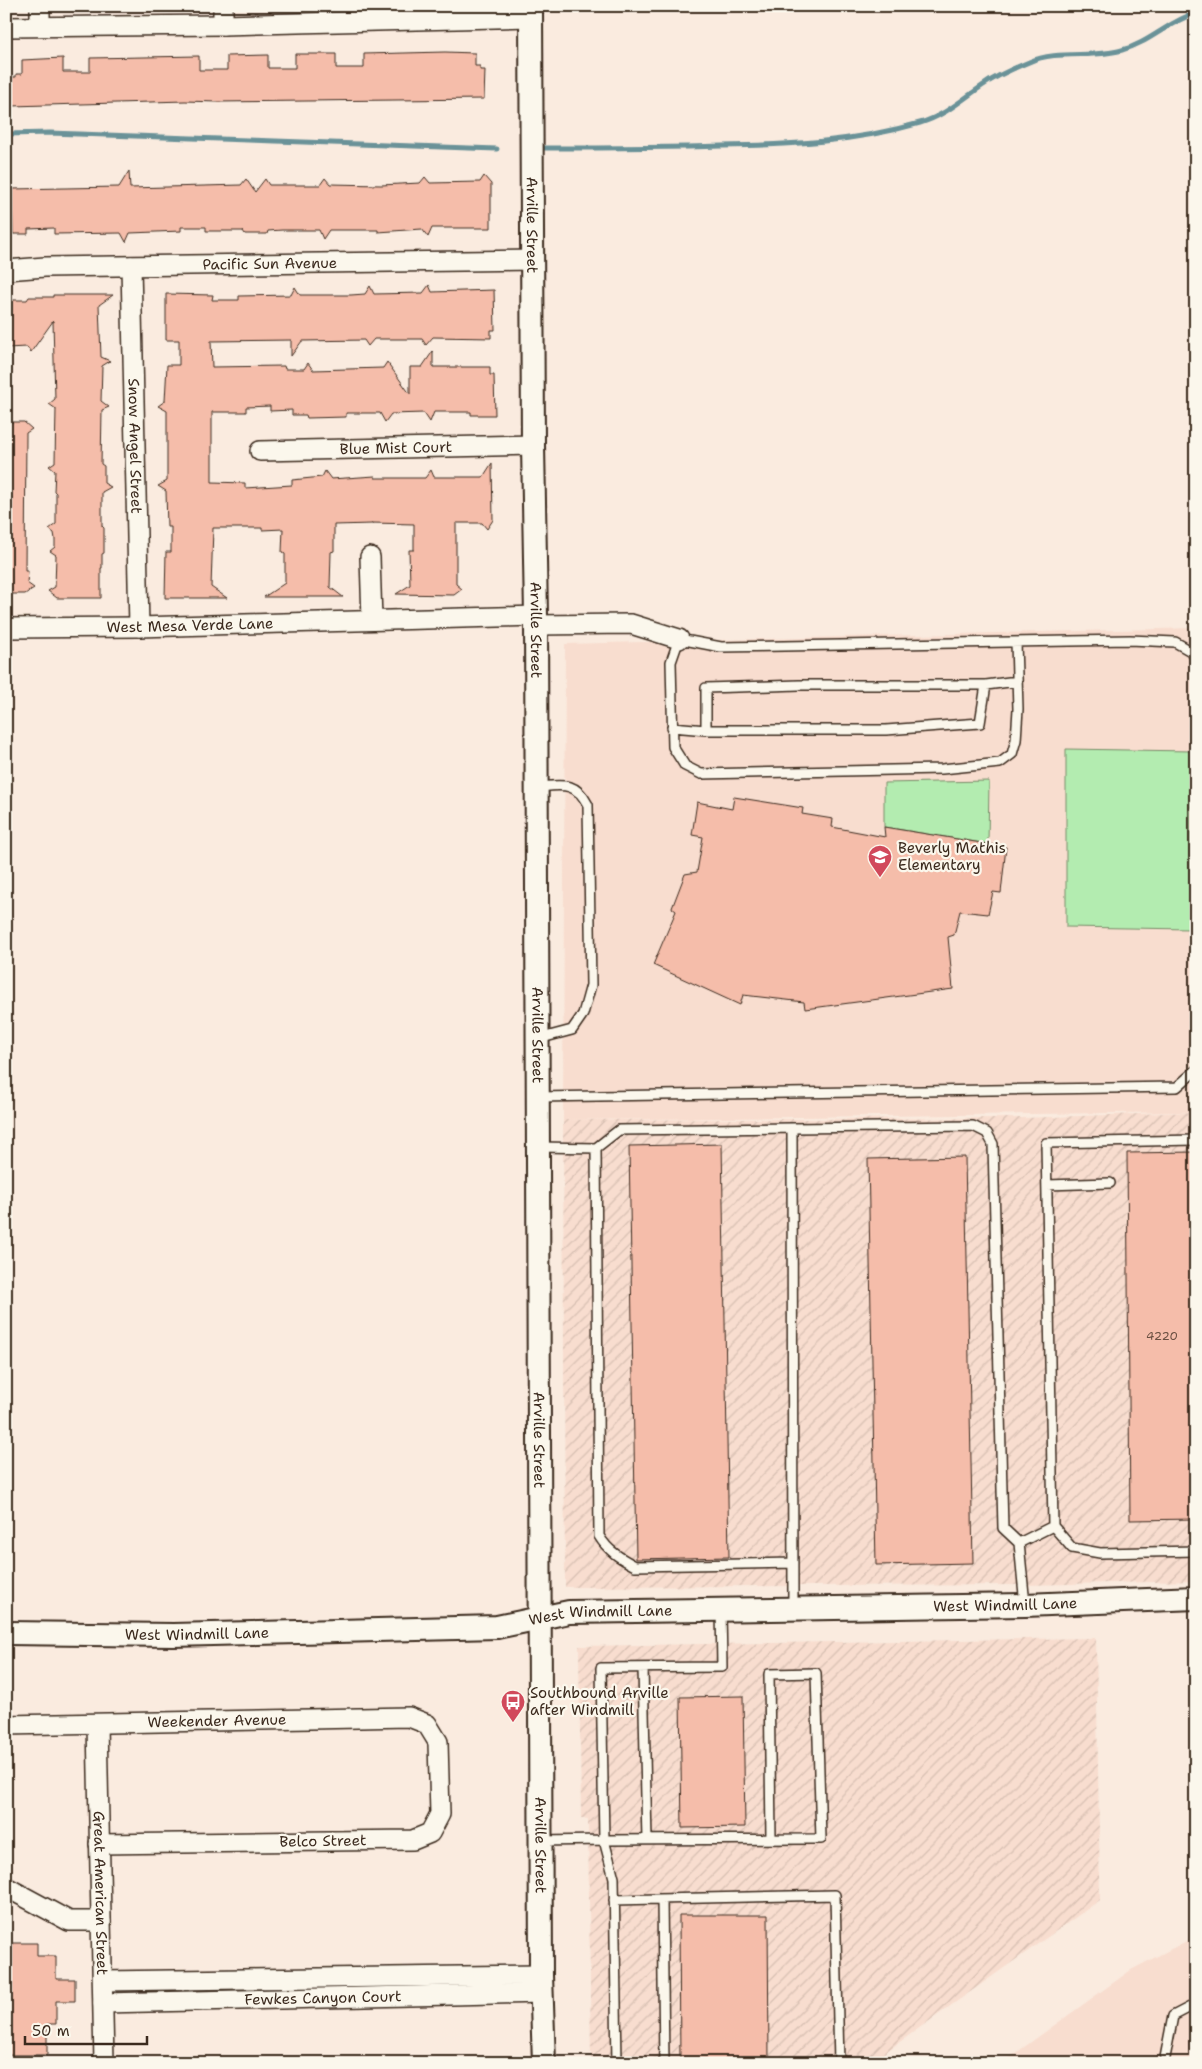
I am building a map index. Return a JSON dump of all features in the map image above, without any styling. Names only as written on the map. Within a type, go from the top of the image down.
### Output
[{"type":"street","points":[[40,6],[40,26]]},
{"type":"street","points":[[223,6],[223,25]]},
{"type":"street","points":[[6,27],[223,25],[410,14],[531,12]]},
{"type":"street","name":"Arville Street","points":[[531,12],[537,787],[541,1841],[544,2063]]},
{"type":"street","name":"Pacific Sun Avenue","points":[[6,270],[45,267],[533,260]]},
{"type":"street","name":"Snow Angel Street","points":[[131,266],[139,627]]},
{"type":"street","name":"Blue Mist Court","points":[[260,451],[533,445]]},
{"type":"street","points":[[370,557],[372,620]]},
{"type":"street","name":"West Mesa Verde Lane","points":[[6,628],[139,627],[372,620],[536,620],[631,624],[679,639]]},
{"type":"street","name":"West Windmill Lane","points":[[6,1633],[173,1635],[498,1627],[569,1612],[1025,1605],[1196,1598]]},
{"type":"street","name":"Weekender Avenue","points":[[6,1725],[409,1718],[427,1724]]},
{"type":"street","name":"Great American Street","points":[[97,1724],[104,2063]]},
{"type":"street","name":"Belco Street","points":[[99,1844],[413,1840],[430,1833],[440,1814],[438,1742],[427,1724]]},
{"type":"street","points":[[6,1887],[69,1922],[101,1921]]},
{"type":"street","name":"Fewkes Canyon Court","points":[[103,2003],[212,1990],[397,1977],[542,1984]]},
{"type":"street","name":"Fewkes Canyon Court","points":[[103,1981],[212,1990],[397,1996],[542,1984]]},
{"type":"lane","points":[[1016,642],[1016,740],[1012,754],[1000,763],[942,769],[701,774],[685,766],[673,747],[671,662],[679,639],[721,647],[1130,640],[1175,642],[1196,654]]},
{"type":"lane","points":[[706,730],[706,688],[799,685],[986,685],[1017,681]]},
{"type":"lane","points":[[672,727],[706,730],[886,730],[980,724],[986,685]]},
{"type":"lane","points":[[537,787],[570,786],[582,792],[588,805],[591,985],[583,1014],[572,1030],[538,1039]]},
{"type":"lane","points":[[538,1097],[1177,1087],[1196,1070]]},
{"type":"lane","points":[[538,1148],[596,1148],[619,1130],[973,1126],[987,1133],[993,1144],[1003,1528],[1019,1543],[1025,1605]]},
{"type":"lane","points":[[792,1128],[793,1608]]},
{"type":"lane","points":[[1196,1140],[1046,1143],[1053,1526],[1072,1548],[1100,1553],[1196,1551]]},
{"type":"lane","points":[[596,1148],[599,1536],[605,1546],[618,1558],[635,1566],[793,1563]]},
{"type":"lane","points":[[1047,1185],[1110,1183]]},
{"type":"lane","points":[[1019,1543],[1053,1526]]},
{"type":"lane","points":[[617,2063],[614,1878],[604,1840],[601,1668],[722,1667],[721,1609]]},
{"type":"lane","points":[[643,1668],[648,1840]]},
{"type":"lane","points":[[541,1841],[821,1839],[816,1673],[769,1674],[771,1839]]},
{"type":"lane","points":[[614,1900],[835,1896],[839,2063]]},
{"type":"lane","points":[[662,1899],[664,2063]]},
{"type":"lane","points":[[397,1977],[397,1996]]},
{"type":"lane","points":[[1164,2063],[1173,2016],[1196,2004]]},
{"type":"shaded area","name":"Beverly Mathis Elementary","points":[[1196,628],[1196,1112],[563,1120],[565,644]]},
{"type":"shaded area","points":[[1196,1112],[1196,1581],[1025,1585],[565,1587],[563,1120],[1023,1118]]},
{"type":"shaded area","points":[[1096,1638],[1100,1900],[870,2063],[591,2063],[588,1819],[581,1818],[579,1646]]},
{"type":"shaded area","points":[[1196,1936],[1196,2063],[1002,2063],[1131,1970]]},
{"type":"green space","points":[[1066,749],[1191,751],[1190,929],[1066,927]]},
{"type":"green space","points":[[989,781],[988,844],[884,827],[884,783]]},
{"type":"building","points":[[475,53],[475,66],[480,66],[480,70],[485,70],[484,99],[185,101],[12,106],[12,77],[16,77],[16,74],[22,74],[22,60],[63,58],[63,72],[90,72],[90,58],[199,56],[199,70],[227,70],[227,56],[268,55],[268,68],[295,68],[295,54],[336,54],[336,68],[364,68],[364,54]]},
{"type":"building","points":[[129,171],[130,188],[241,185],[246,179],[255,192],[265,179],[269,185],[320,185],[325,178],[330,184],[381,185],[420,183],[425,177],[430,183],[480,182],[484,176],[491,184],[491,228],[432,228],[428,237],[422,229],[378,232],[378,230],[329,230],[323,239],[319,230],[282,230],[268,231],[267,234],[245,234],[243,231],[206,231],[206,227],[181,227],[181,231],[130,233],[126,242],[121,233],[54,234],[54,228],[28,229],[28,234],[13,234],[12,189],[119,187]]},
{"type":"building","points":[[429,285],[432,292],[494,290],[495,330],[491,330],[491,338],[433,337],[426,345],[422,339],[374,339],[368,346],[364,340],[302,341],[291,356],[291,340],[211,341],[212,367],[284,366],[285,369],[304,369],[308,363],[313,370],[383,368],[387,362],[410,394],[410,367],[422,367],[433,351],[433,367],[490,367],[490,375],[494,375],[495,415],[471,415],[471,412],[434,412],[430,422],[424,413],[391,414],[385,422],[380,413],[346,413],[346,417],[307,418],[306,415],[292,415],[292,410],[270,411],[270,406],[246,407],[246,412],[212,412],[212,482],[245,483],[245,488],[292,485],[292,480],[322,477],[325,471],[331,479],[375,476],[375,478],[425,478],[431,470],[434,477],[483,477],[492,463],[493,520],[487,529],[482,523],[456,523],[456,584],[462,589],[454,595],[396,594],[410,585],[409,550],[414,550],[414,524],[372,523],[334,525],[334,551],[331,552],[330,587],[343,597],[264,597],[285,583],[285,554],[282,552],[283,529],[213,528],[211,587],[227,598],[165,598],[166,552],[171,552],[171,527],[167,527],[166,491],[158,486],[167,481],[167,411],[158,406],[165,401],[167,365],[179,365],[179,340],[166,340],[166,294],[213,295],[212,300],[239,300],[239,296],[291,295],[295,287],[300,295],[351,295],[365,294],[370,286],[374,294],[423,293]]},
{"type":"building","points":[[53,295],[113,295],[99,305],[101,357],[110,361],[102,366],[101,401],[109,407],[102,410],[101,464],[104,466],[104,483],[111,487],[102,492],[104,553],[102,554],[101,568],[101,598],[57,598],[48,591],[55,587],[56,555],[50,551],[55,547],[55,539],[54,533],[49,529],[56,524],[55,471],[49,466],[55,462],[56,409],[49,404],[55,399],[53,321],[31,352],[27,347],[6,348],[6,300],[27,300],[29,297],[53,297]]},
{"type":"building","points":[[6,422],[24,422],[32,429],[26,433],[25,571],[28,571],[27,583],[34,588],[25,594],[6,594]]},
{"type":"building","points":[[734,797],[803,808],[802,814],[833,819],[832,827],[885,837],[884,827],[1006,847],[1001,893],[993,892],[988,914],[960,911],[954,935],[948,937],[953,989],[805,1009],[804,1002],[743,995],[740,1005],[653,965],[676,911],[672,908],[685,874],[697,872],[703,837],[692,835],[697,802],[732,809]]},
{"type":"building","points":[[722,1144],[729,1557],[636,1559],[629,1146]]},
{"type":"building","points":[[1196,1152],[1196,1519],[1130,1520],[1127,1153]]},
{"type":"building","points":[[965,1157],[973,1563],[876,1565],[868,1159]]},
{"type":"building","points":[[743,1696],[745,1827],[682,1828],[680,1697]]},
{"type":"building","points":[[679,1915],[768,1915],[769,2063],[680,2063]]},
{"type":"building","points":[[6,1943],[37,1943],[37,1956],[56,1956],[56,1979],[75,1979],[75,2001],[56,2001],[56,2024],[47,2024],[47,2055],[6,2055]]},
{"type":"waterway","points":[[540,148],[773,145],[871,134],[920,123],[937,117],[993,79],[1029,62],[1052,56],[1111,53],[1122,50],[1132,47],[1177,21],[1196,13]]},
{"type":"waterway","points":[[6,134],[50,133],[497,149]]},
{"type":"place","name":"Beverly Mathis Elementary","points":[[880,878]]},
{"type":"place","name":"Southbound Arville after Windmill","points":[[513,1723]]}]
